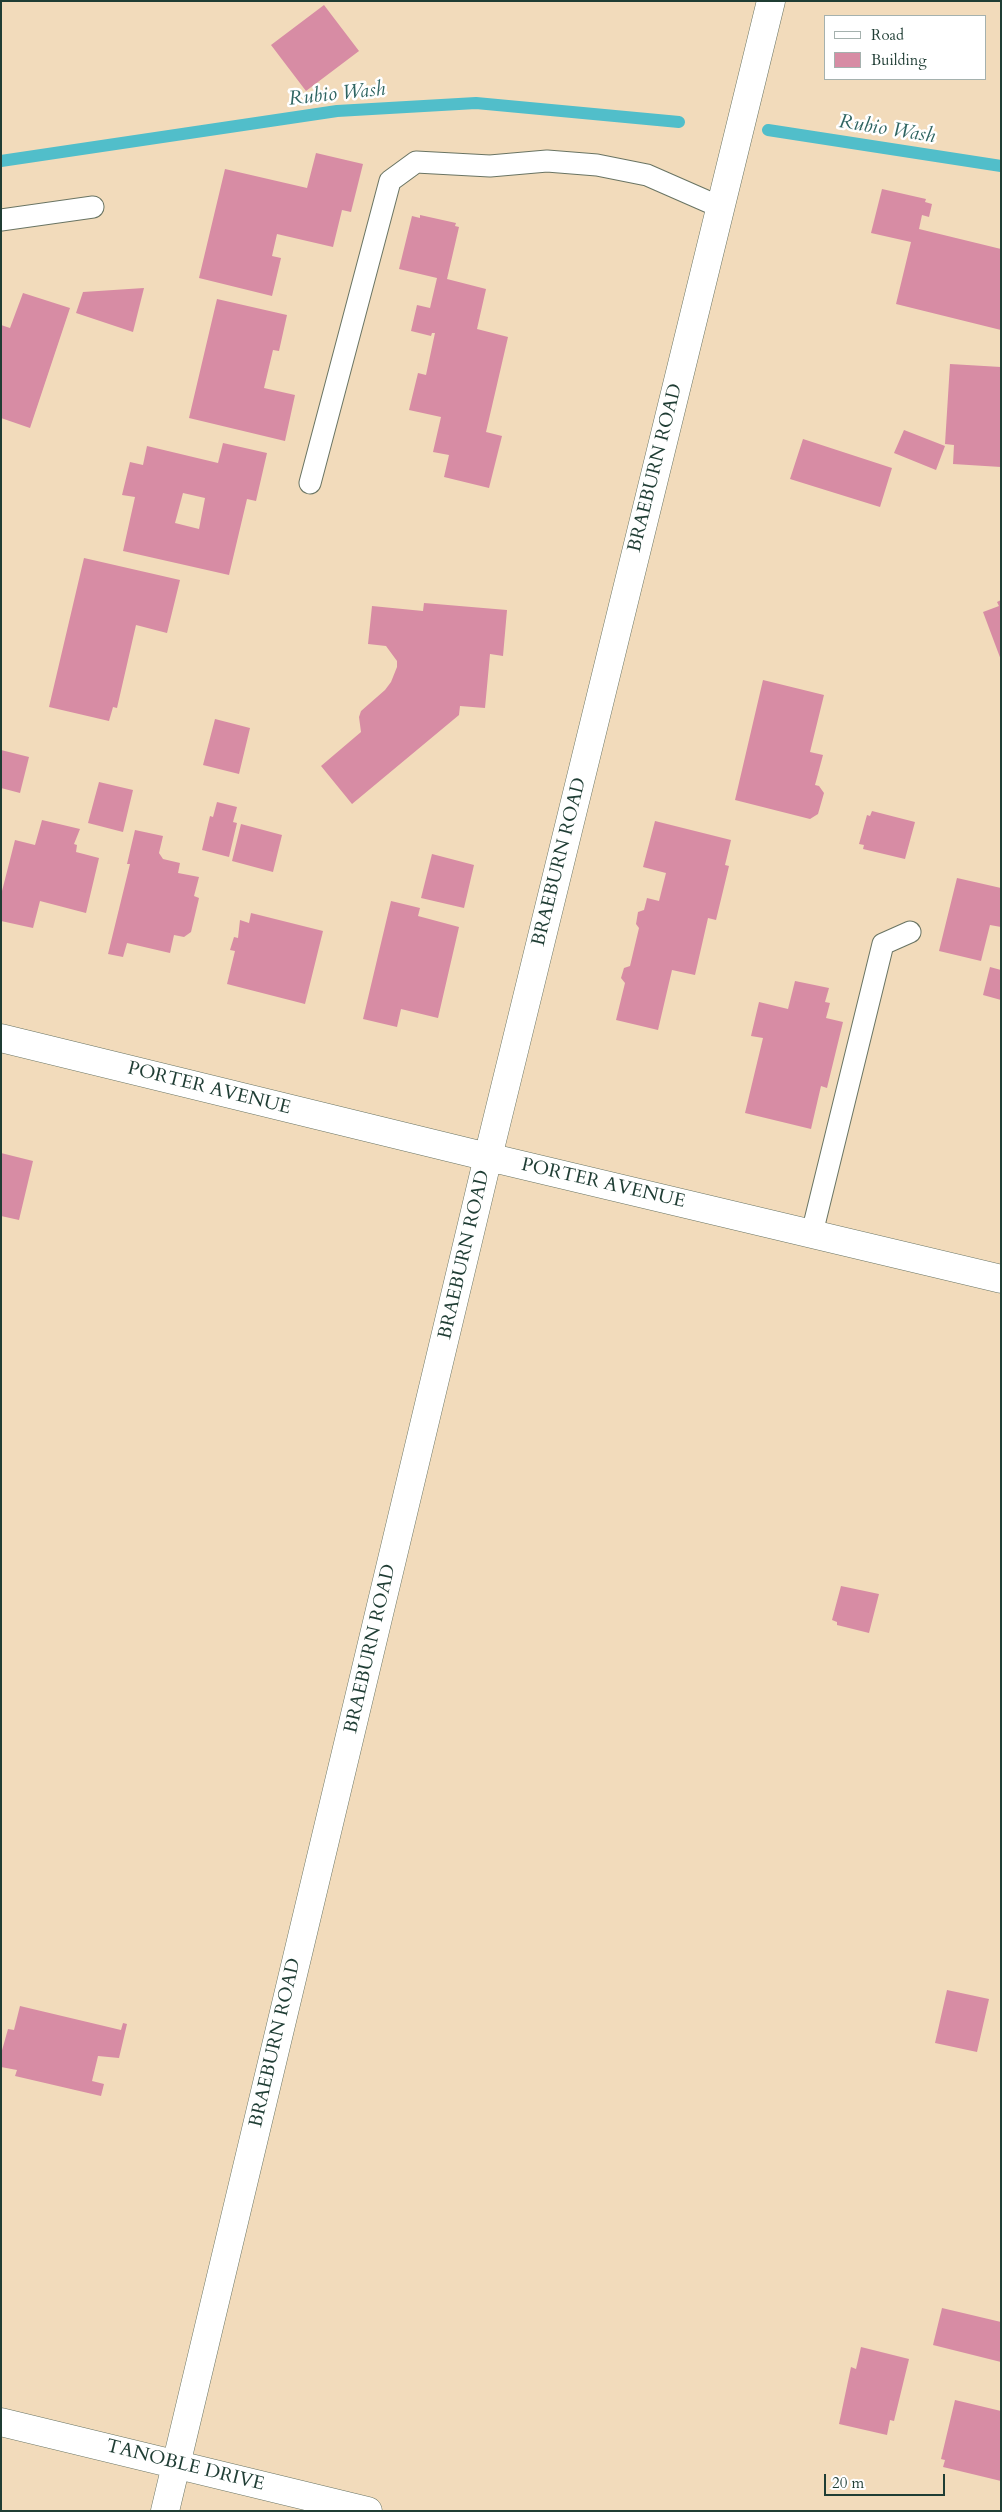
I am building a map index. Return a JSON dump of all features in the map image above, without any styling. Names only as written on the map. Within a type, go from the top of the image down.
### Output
[{"type":"street","name":"BRAEBURN ROAD","points":[[165,2511],[488,1157],[771,1]]},
{"type":"street","name":"PORTER AVENUE","points":[[1,1038],[488,1157],[1001,1279]]},
{"type":"street","name":"TANOBLE DRIVE","points":[[1,2422],[368,2511]]},
{"type":"lane","points":[[310,482],[390,181],[416,162],[490,166],[547,161],[597,165],[647,175],[720,207]]},
{"type":"lane","points":[[1,220],[93,207]]},
{"type":"lane","points":[[812,1233],[884,944],[910,932]]},
{"type":"building","points":[[324,5],[359,51],[306,91],[271,45]]},
{"type":"building","points":[[316,153],[363,164],[351,212],[342,210],[333,247],[277,234],[272,256],[281,258],[272,296],[199,278],[225,169],[307,188]]},
{"type":"building","points":[[882,189],[926,199],[925,202],[932,204],[929,217],[922,215],[919,229],[1001,249],[1001,330],[896,304],[911,242],[871,233]]},
{"type":"building","points":[[420,215],[456,223],[455,226],[459,227],[447,279],[486,289],[477,329],[508,337],[486,432],[502,436],[489,488],[444,477],[449,455],[433,452],[441,417],[409,410],[418,373],[426,375],[435,333],[432,333],[431,336],[411,331],[417,305],[430,308],[437,278],[399,269],[412,216],[420,218]]},
{"type":"building","points":[[144,288],[133,332],[76,313],[83,292]]},
{"type":"building","points":[[23,293],[70,308],[30,428],[1,418],[1,325],[10,328]]},
{"type":"building","points":[[217,299],[287,315],[279,351],[273,350],[264,388],[295,395],[285,441],[189,418]]},
{"type":"building","points":[[950,364],[1001,367],[1001,467],[953,464],[954,445],[945,444]]},
{"type":"building","points":[[904,430],[945,446],[936,470],[894,453]]},
{"type":"building","points":[[803,439],[892,468],[880,507],[790,479]]},
{"type":"building","points":[[223,443],[267,453],[256,501],[247,499],[229,575],[123,551],[135,497],[122,495],[130,462],[143,465],[147,446],[218,463]],"holes":[[[183,493],[205,498],[199,529],[175,523]]]},
{"type":"building","points":[[84,558],[180,580],[167,633],[136,625],[117,708],[113,707],[109,721],[49,707]]},
{"type":"building","points":[[1001,600],[1001,660],[983,612],[999,606],[997,602]]},
{"type":"building","points":[[424,603],[507,610],[503,656],[490,654],[485,708],[460,706],[459,715],[352,804],[321,766],[361,732],[359,717],[361,711],[385,690],[391,682],[397,667],[397,661],[386,646],[368,644],[372,606],[423,611]]},
{"type":"building","points":[[763,680],[824,695],[810,752],[823,755],[815,785],[819,786],[824,793],[818,814],[810,819],[735,800]]},
{"type":"building","points":[[215,719],[250,728],[239,774],[203,765]]},
{"type":"building","points":[[1,750],[29,757],[20,793],[1,788]]},
{"type":"building","points":[[99,782],[133,790],[123,832],[88,823]]},
{"type":"building","points":[[217,802],[237,807],[233,822],[237,823],[229,857],[202,850],[210,816],[213,817]]},
{"type":"building","points":[[872,811],[915,822],[905,859],[863,849],[864,845],[859,844],[867,815],[870,816]]},
{"type":"building","points":[[42,820],[80,829],[74,844],[77,845],[76,852],[99,858],[86,913],[40,901],[33,928],[1,921],[1,895],[15,840],[35,845]]},
{"type":"building","points":[[655,821],[731,840],[725,865],[729,866],[716,920],[708,918],[695,975],[672,970],[658,1030],[616,1020],[625,983],[621,978],[624,968],[630,966],[639,928],[636,924],[638,912],[644,910],[647,898],[659,901],[666,873],[643,867]]},
{"type":"building","points":[[241,824],[282,835],[273,872],[232,861]]},
{"type":"building","points":[[135,830],[163,836],[159,853],[163,859],[180,863],[178,873],[199,877],[194,896],[199,898],[191,932],[184,937],[174,935],[170,953],[127,943],[123,957],[108,954],[130,864],[127,864]]},
{"type":"building","points":[[432,854],[474,865],[464,908],[421,898]]},
{"type":"building","points":[[957,878],[1001,888],[1001,927],[990,925],[981,961],[939,951]]},
{"type":"building","points":[[391,901],[420,908],[418,916],[459,927],[438,1018],[401,1009],[397,1027],[363,1019]]},
{"type":"building","points":[[251,913],[323,931],[305,1004],[227,984],[235,951],[230,950],[234,937],[238,938],[240,920],[249,923]]},
{"type":"building","points":[[990,967],[1001,970],[1001,1000],[983,995]]},
{"type":"building","points":[[795,981],[829,988],[825,1002],[830,1003],[826,1018],[843,1022],[827,1088],[821,1086],[811,1129],[745,1113],[763,1038],[751,1036],[759,1002],[788,1009]]},
{"type":"building","points":[[1,1153],[33,1161],[19,1220],[1,1216]]},
{"type":"building","points":[[841,1586],[879,1594],[869,1633],[837,1625],[837,1622],[832,1620]]},
{"type":"building","points":[[947,1990],[989,1999],[977,2052],[935,2043]]},
{"type":"building","points":[[20,2006],[121,2030],[123,2023],[127,2024],[119,2058],[98,2056],[92,2081],[104,2084],[101,2096],[15,2076],[17,2070],[1,2067],[1,2054],[8,2029],[14,2030]]},
{"type":"building","points":[[942,2308],[1001,2322],[1001,2362],[933,2345]]},
{"type":"building","points":[[861,2347],[909,2359],[894,2421],[890,2420],[887,2435],[839,2424],[851,2367],[856,2369]]},
{"type":"building","points":[[955,2400],[1001,2411],[1001,2481],[943,2467],[945,2460],[941,2459]]},
{"type":"waterway","name":"Rubio Wash","points":[[1,161],[337,111],[476,103],[679,122]]},
{"type":"waterway","name":"Rubio Wash","points":[[768,130],[1001,166]]}]
